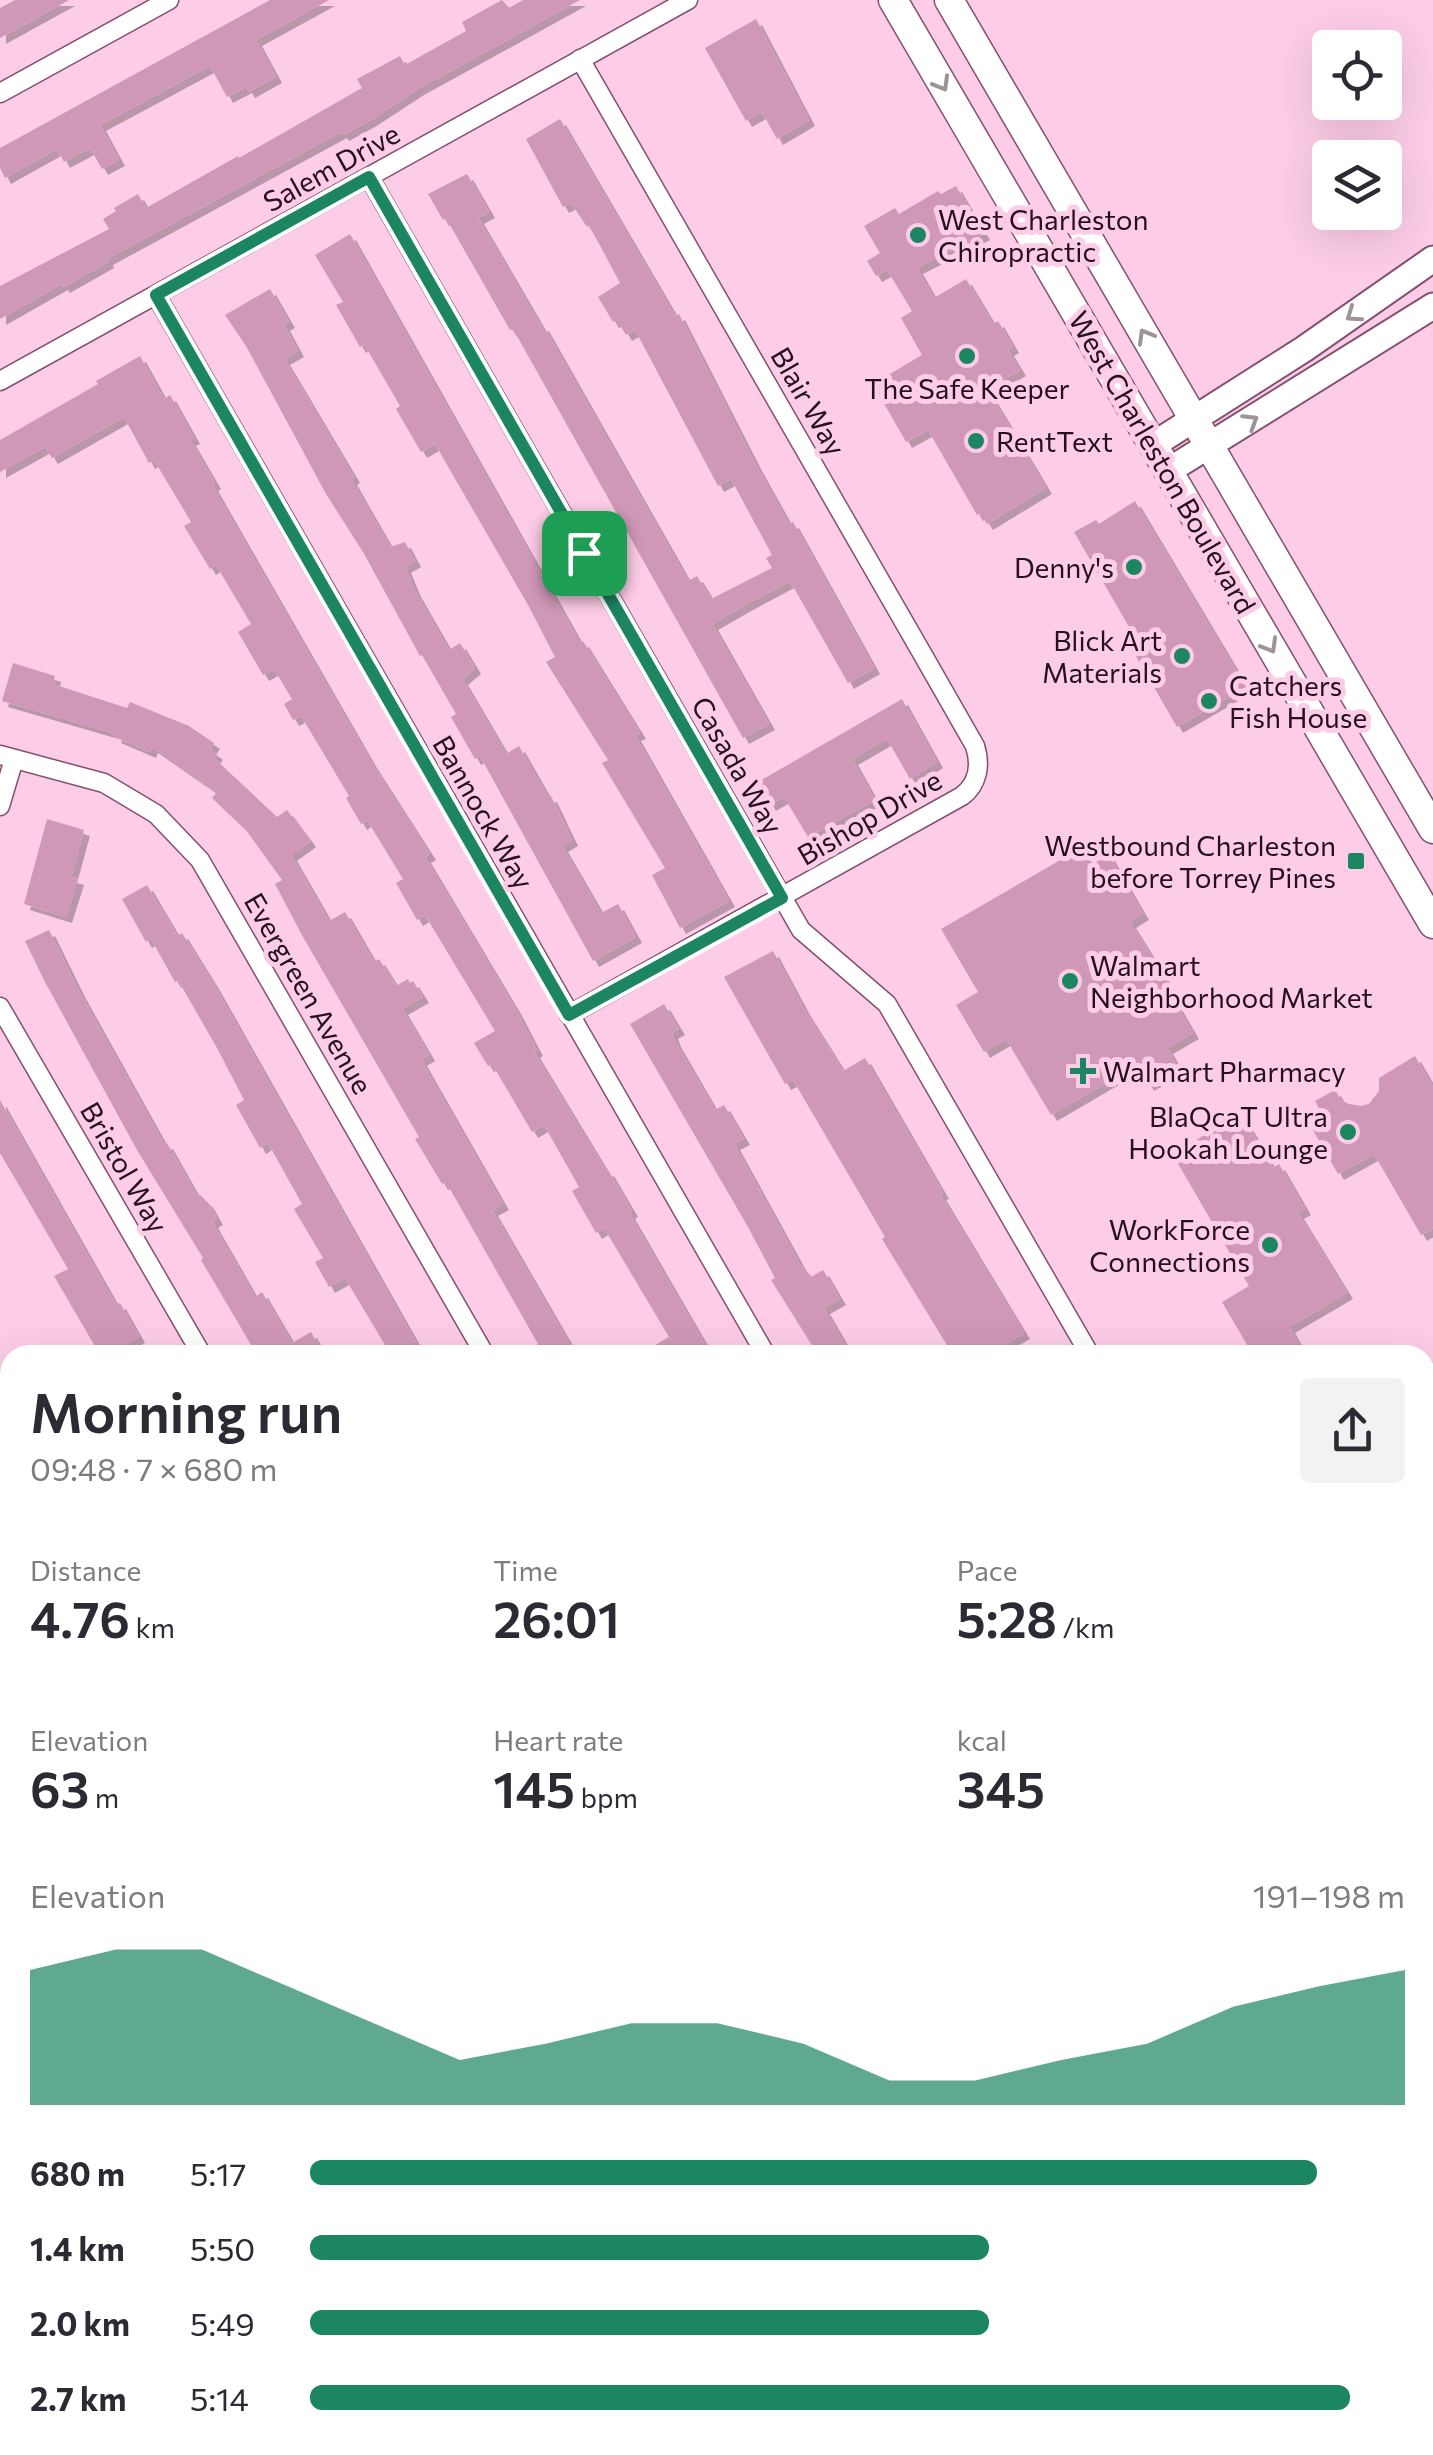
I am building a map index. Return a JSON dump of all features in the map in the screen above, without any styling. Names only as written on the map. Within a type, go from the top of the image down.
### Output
[{"type":"main road","name":"West Charleston Boulevard","points":[[892,0],[1433,924]]},
{"type":"main road","name":"West Charleston Boulevard","points":[[949,0],[1433,829]]},
{"type":"street","points":[[0,93],[169,0]]},
{"type":"street","name":"Salem Drive","points":[[0,380],[688,0]]},
{"type":"street","name":"Blair Way","points":[[580,59],[975,746],[977,774]]},
{"type":"street","name":"Casada Way","points":[[369,177],[801,930],[887,1004],[1084,1345]]},
{"type":"street","points":[[1153,445],[1304,349],[1433,259]]},
{"type":"street","name":"Bannock Way","points":[[156,295],[760,1345]]},
{"type":"street","points":[[1168,471],[1433,306]]},
{"type":"street","points":[[0,806],[7,757]]},
{"type":"street","name":"Evergreen Avenue","points":[[7,757],[104,783],[156,814],[200,860],[479,1345]]},
{"type":"street","name":"Bishop Drive","points":[[569,1015],[962,796],[974,784],[977,774]]},
{"type":"street","name":"Bristol Way","points":[[0,1006],[196,1345]]},
{"type":"building","points":[[15,0],[69,0],[0,38],[0,8]]},
{"type":"building","points":[[270,0],[329,0],[256,40],[276,77],[249,92],[246,87],[227,97],[210,66],[100,125],[119,160],[102,169],[90,148],[64,162],[57,149],[5,178],[0,168],[0,148]]},
{"type":"building","points":[[502,0],[509,8],[523,0],[580,0],[418,89],[369,121],[343,135],[341,132],[0,319],[0,286],[109,229],[103,219],[116,211],[114,208],[138,194],[146,208],[362,88],[357,79],[400,56],[405,65],[466,31],[462,22]]},
{"type":"building","points":[[756,19],[809,120],[777,139],[762,112],[746,121],[705,48]]},
{"type":"building","points":[[560,119],[675,316],[679,314],[756,465],[789,524],[793,522],[874,668],[848,683],[790,581],[712,624],[769,724],[743,738],[513,329],[510,330],[446,218],[443,220],[428,194],[467,174],[489,212],[478,218],[688,581],[697,576],[711,599],[772,568],[766,558],[772,555],[731,479],[718,486],[635,330],[626,335],[598,297],[620,283],[589,225],[571,203],[563,207],[526,139]]},
{"type":"building","points":[[956,186],[984,234],[917,268],[934,298],[966,279],[993,324],[998,321],[1013,347],[1008,350],[1020,370],[987,389],[1046,488],[987,524],[980,513],[977,515],[928,430],[906,442],[873,384],[922,355],[901,318],[912,311],[887,270],[876,276],[867,261],[880,253],[864,226],[895,208],[899,214],[938,191],[941,194]]},
{"type":"building","points":[[350,234],[580,643],[583,641],[640,733],[635,735],[729,901],[680,928],[652,875],[665,868],[602,763],[608,760],[546,662],[555,657],[528,605],[435,444],[421,452],[396,409],[400,406],[336,305],[343,302],[315,255]]},
{"type":"building","points":[[270,289],[289,322],[284,325],[298,351],[284,359],[354,477],[351,479],[390,547],[405,542],[415,561],[405,567],[415,591],[449,650],[460,643],[475,668],[462,679],[506,754],[519,746],[548,797],[551,796],[572,840],[562,846],[601,913],[618,904],[636,937],[593,961],[480,756],[475,759],[451,717],[456,714],[225,315]]},
{"type":"building","points":[[140,356],[164,399],[170,395],[215,483],[212,485],[371,762],[430,854],[425,857],[515,1008],[537,1050],[534,1052],[632,1211],[629,1213],[705,1345],[655,1345],[669,1337],[604,1228],[596,1233],[572,1191],[579,1187],[544,1125],[532,1132],[492,1064],[488,1066],[474,1043],[495,1031],[425,915],[417,920],[396,883],[403,879],[367,820],[361,824],[346,798],[349,796],[301,716],[293,720],[284,704],[292,699],[274,669],[263,675],[238,632],[251,624],[216,565],[210,569],[184,526],[191,522],[154,460],[149,463],[124,417],[52,458],[45,447],[0,472],[0,440],[98,384],[96,381]]},
{"type":"building","points":[[1135,501],[1246,687],[1177,727],[1125,637],[1132,632],[1074,532],[1096,520],[1099,524]]},
{"type":"building","points":[[13,663],[55,676],[53,684],[127,708],[130,702],[189,726],[214,743],[210,749],[217,754],[214,758],[277,817],[287,810],[310,841],[291,855],[329,921],[345,912],[374,962],[379,959],[396,986],[408,979],[413,981],[423,997],[402,1009],[429,1055],[421,1060],[503,1204],[492,1210],[570,1345],[536,1345],[446,1182],[442,1184],[415,1139],[419,1137],[303,937],[275,884],[282,880],[246,830],[212,798],[217,792],[152,747],[150,752],[115,737],[116,734],[2,701]]},
{"type":"building","points":[[902,699],[937,762],[910,779],[887,739],[852,759],[875,800],[808,837],[784,797],[770,805],[758,782]]},
{"type":"building","points":[[47,819],[84,830],[71,877],[78,879],[66,917],[24,904]]},
{"type":"building","name":"Walmart Neighborhood Market","points":[[1081,848],[1091,865],[1109,855],[1143,914],[1130,922],[1174,993],[1171,995],[1193,1033],[1167,1048],[1178,1068],[1148,1085],[1137,1065],[1051,1115],[1006,1039],[984,1052],[956,1005],[978,992],[941,929]]},
{"type":"building","points":[[147,885],[177,936],[182,933],[417,1345],[385,1345],[345,1278],[329,1287],[315,1262],[323,1258],[294,1209],[302,1204],[268,1143],[260,1148],[236,1105],[244,1100],[217,1048],[178,980],[175,982],[151,939],[146,942],[122,899]]},
{"type":"building","points":[[49,930],[164,1144],[167,1143],[197,1196],[208,1203],[217,1219],[212,1222],[255,1297],[262,1292],[292,1343],[311,1332],[318,1345],[251,1345],[137,1150],[25,941]]},
{"type":"building","points":[[773,951],[843,1071],[865,1058],[943,1193],[940,1194],[1024,1333],[1003,1345],[947,1345],[793,1080],[785,1084],[724,977]]},
{"type":"building","points":[[664,1004],[679,1029],[672,1033],[675,1041],[715,1110],[724,1105],[744,1139],[734,1144],[800,1264],[811,1277],[823,1270],[840,1299],[824,1308],[845,1345],[812,1345],[771,1280],[775,1278],[748,1227],[630,1024]]},
{"type":"building","points":[[1415,1056],[1433,1087],[1433,1228],[1421,1235],[1374,1154],[1338,1174],[1307,1120],[1321,1112],[1315,1101],[1335,1090],[1349,1104],[1369,1104],[1379,1091],[1379,1078]]},
{"type":"building","points":[[0,1100],[116,1305],[120,1303],[139,1337],[125,1345],[94,1345],[54,1276],[68,1269],[0,1153]]},
{"type":"building","name":"WorkForce Connections","points":[[1240,1112],[1273,1168],[1279,1164],[1305,1209],[1298,1213],[1347,1293],[1289,1327],[1299,1345],[1247,1345],[1222,1302],[1249,1286],[1173,1155]]},
{"type":"place","name":"West Charleston Chiropractic","points":[[918,235]]},
{"type":"place","name":"The Safe Keeper","points":[[967,356]]},
{"type":"place","name":"RentText","points":[[976,441]]},
{"type":"place","name":"Denny's","points":[[1134,567]]},
{"type":"place","name":"Blick Art Materials","points":[[1182,656]]},
{"type":"place","name":"Catchers Fish House","points":[[1209,701]]},
{"type":"place","name":"Westbound Charleston before Torrey Pines","points":[[1356,861]]},
{"type":"place","name":"Walmart Neighborhood Market","points":[[1070,981]]},
{"type":"place","name":"Walmart Pharmacy","points":[[1083,1071]]},
{"type":"place","name":"BlaQcaT Ultra Hookah Lounge","points":[[1348,1132]]},
{"type":"place","name":"WorkForce Connections","points":[[1270,1245]]},
{"type":"route","points":[[369,177],[584,553],[782,898],[569,1015],[156,295],[369,177]]}]
